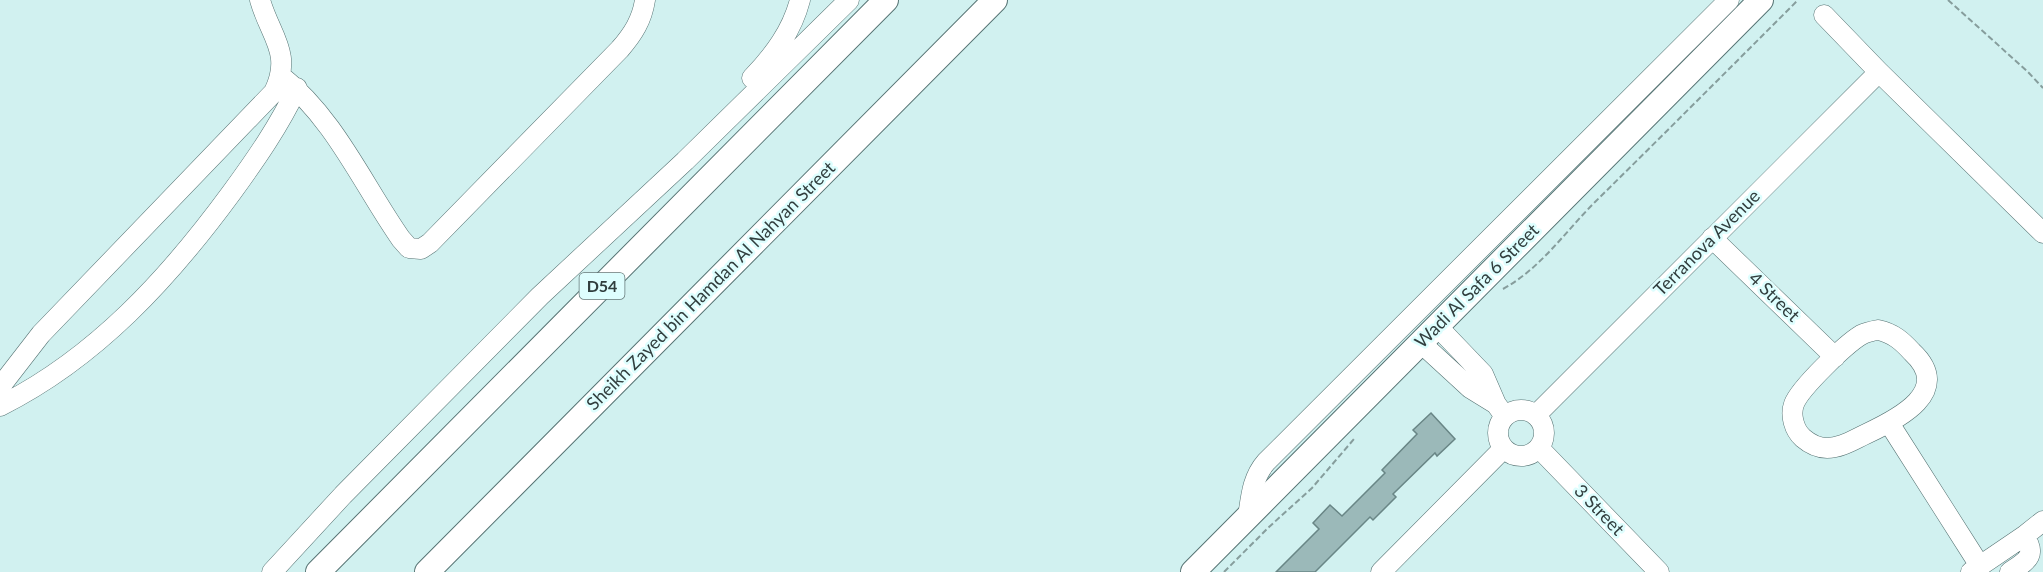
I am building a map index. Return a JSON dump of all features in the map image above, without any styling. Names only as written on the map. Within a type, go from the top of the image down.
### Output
[{"type":"main road","name":"D54","points":[[318,572],[886,0]]},
{"type":"main road","name":"Sheikh Zayed bin Hamdan Al Nahyan Street","points":[[427,572],[995,0]]},
{"type":"main road","name":"Wadi Al Safa 6 Street","points":[[1193,572],[1761,0]]},
{"type":"street","points":[[0,387],[41,334],[274,92],[281,76],[280,46],[260,0]]},
{"type":"street","points":[[281,76],[297,88],[326,120],[401,239],[409,248],[421,249],[438,235],[632,36],[640,20],[645,0]]},
{"type":"street","points":[[685,161],[708,123],[777,49],[794,20],[800,0]]},
{"type":"street","points":[[272,572],[343,495],[540,296],[685,161],[849,0]]},
{"type":"street","points":[[1248,517],[1252,486],[1259,470],[1266,462],[1729,0]]},
{"type":"street","points":[[1824,15],[2043,233]]},
{"type":"street","name":"Terranova Avenue","points":[[1536,415],[1880,72]]},
{"type":"street","points":[[0,406],[61,369],[107,333],[156,287],[191,247],[259,155],[281,120],[297,88]]},
{"type":"street","name":"4 Street","points":[[1712,238],[1835,357]]},
{"type":"street","points":[[1421,343],[1470,388],[1496,406],[1529,410],[1536,415],[1542,422],[1544,431],[1539,448],[1531,454],[1521,456],[1512,455],[1503,449],[1497,436],[1500,421],[1496,406],[1483,374],[1437,326]]},
{"type":"street","points":[[1878,330],[1897,337],[1921,360],[1928,377],[1927,387],[1915,404],[1889,423],[1833,448],[1821,448],[1809,443],[1800,435],[1794,424],[1792,412],[1794,403],[1800,394],[1835,357],[1860,336],[1878,330]]},
{"type":"street","points":[[1444,364],[1460,348]]},
{"type":"street","points":[[1889,423],[1976,569],[2043,521]]},
{"type":"street","name":"3 Street","points":[[1539,448],[1659,572]]},
{"type":"street","points":[[1382,572],[1503,449]]},
{"type":"street","points":[[2010,572],[2026,561],[2031,554],[2030,545],[2024,536]]},
{"type":"path","points":[[1501,290],[1519,280],[1545,258],[1580,218],[1798,0]]},
{"type":"path","points":[[1948,0],[2002,47],[2043,88]]},
{"type":"path","points":[[1224,572],[1312,488],[1358,434]]},
{"type":"building","points":[[1431,413],[1455,439],[1437,456],[1435,453],[1393,494],[1396,497],[1373,520],[1370,517],[1315,572],[1276,572],[1319,529],[1313,523],[1330,505],[1342,516],[1385,473],[1382,470],[1417,434],[1413,430]]}]
